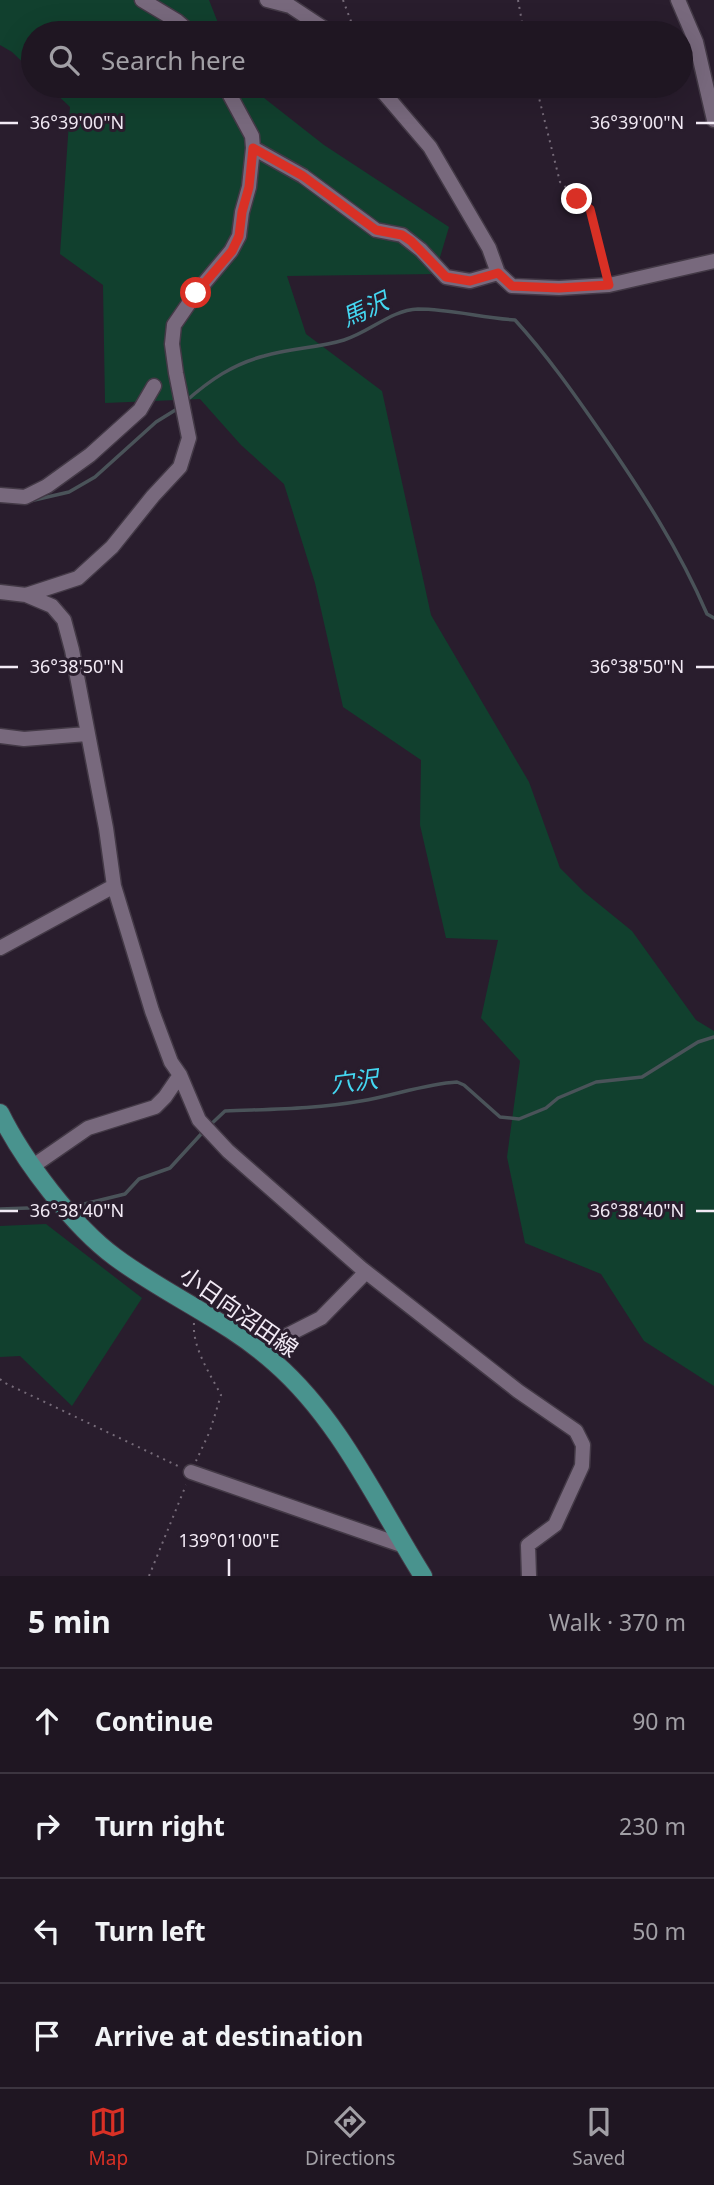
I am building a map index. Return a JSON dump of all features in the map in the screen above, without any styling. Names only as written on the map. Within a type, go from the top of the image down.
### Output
[{"type":"main road","name":"小日向沼田線","points":[[0,1113],[33,1166],[88,1236],[116,1258],[258,1350],[301,1387],[325,1416],[423,1576]]},
{"type":"street","points":[[142,0],[177,21]]},
{"type":"street","points":[[267,0],[290,6],[313,21]]},
{"type":"street","points":[[678,0],[687,21]]},
{"type":"street","points":[[693,35],[714,120]]},
{"type":"street","points":[[26,595],[78,578],[112,547],[180,467],[189,438],[172,344],[174,325],[196,293],[232,251],[239,236],[249,187],[252,136],[231,98]]},
{"type":"street","points":[[388,98],[430,147],[489,248],[498,273],[512,286],[559,288],[609,285],[714,261]]},
{"type":"street","points":[[253,148],[303,176],[376,230],[402,235],[411,241],[446,277],[470,281],[498,273]]},
{"type":"street","points":[[0,495],[25,497],[47,486],[90,455],[140,410],[154,386]]},
{"type":"street","points":[[0,592],[26,595],[52,606],[64,620],[106,828],[114,886],[152,1011],[171,1062],[180,1074],[199,1120],[228,1151],[366,1272],[518,1391],[576,1431],[583,1445],[582,1466],[555,1525],[528,1545],[529,1576]]},
{"type":"street","points":[[0,736],[24,739],[88,734]]},
{"type":"street","points":[[0,948],[114,886]]},
{"type":"street","points":[[33,1166],[88,1128],[155,1107],[180,1074]]},
{"type":"street","points":[[258,1350],[321,1318],[366,1272]]},
{"type":"street","points":[[191,1472],[404,1546]]},
{"type":"path","points":[[343,0],[351,21]]},
{"type":"path","points":[[518,0],[522,21]]},
{"type":"path","points":[[539,98],[560,181],[590,209],[609,285]]},
{"type":"path","points":[[149,1576],[191,1472],[211,1431],[221,1395],[206,1367],[193,1332],[195,1308]]},
{"type":"path","points":[[0,1379],[191,1472]]},
{"type":"green space","points":[[0,0],[209,0],[217,21],[21,21],[21,61],[0,45]]},
{"type":"green space","points":[[61,98],[264,98],[324,145],[449,227],[435,274],[287,276],[306,334],[382,391],[431,615],[529,782],[560,868],[584,892],[632,931],[696,1020],[714,1031],[714,1386],[644,1341],[601,1274],[525,1243],[507,1157],[520,1061],[481,1018],[498,940],[446,938],[420,825],[421,760],[343,707],[315,583],[284,484],[241,445],[200,399],[105,403],[103,285],[60,254],[70,107]]},
{"type":"green space","points":[[46,1224],[142,1298],[72,1406],[20,1356],[0,1357],[0,1226]]},
{"type":"waterway","name":"馬沢","points":[[186,401],[213,380],[242,363],[274,353],[344,340],[408,310],[442,310],[515,320],[560,376],[617,456],[672,544],[707,614],[714,618]]},
{"type":"waterway","name":"馬沢","points":[[30,501],[69,492],[95,477],[156,422],[177,409]]},
{"type":"waterway","name":"穴沢","points":[[208,1127],[225,1111],[344,1104],[457,1082],[500,1117],[519,1119],[596,1082],[642,1077],[698,1042],[714,1037]]},
{"type":"waterway","name":"穴沢","points":[[72,1207],[125,1194],[139,1179],[170,1168],[203,1132]]},
{"type":"waterway","name":"穴沢","points":[[0,1209],[57,1207]]},
{"type":"route","points":[[196,293],[232,251],[239,236],[249,187],[253,148],[303,176],[376,230],[402,235],[421,250],[446,277],[455,279],[470,281],[498,273],[512,286],[559,288],[609,285],[590,209],[577,199]]}]
